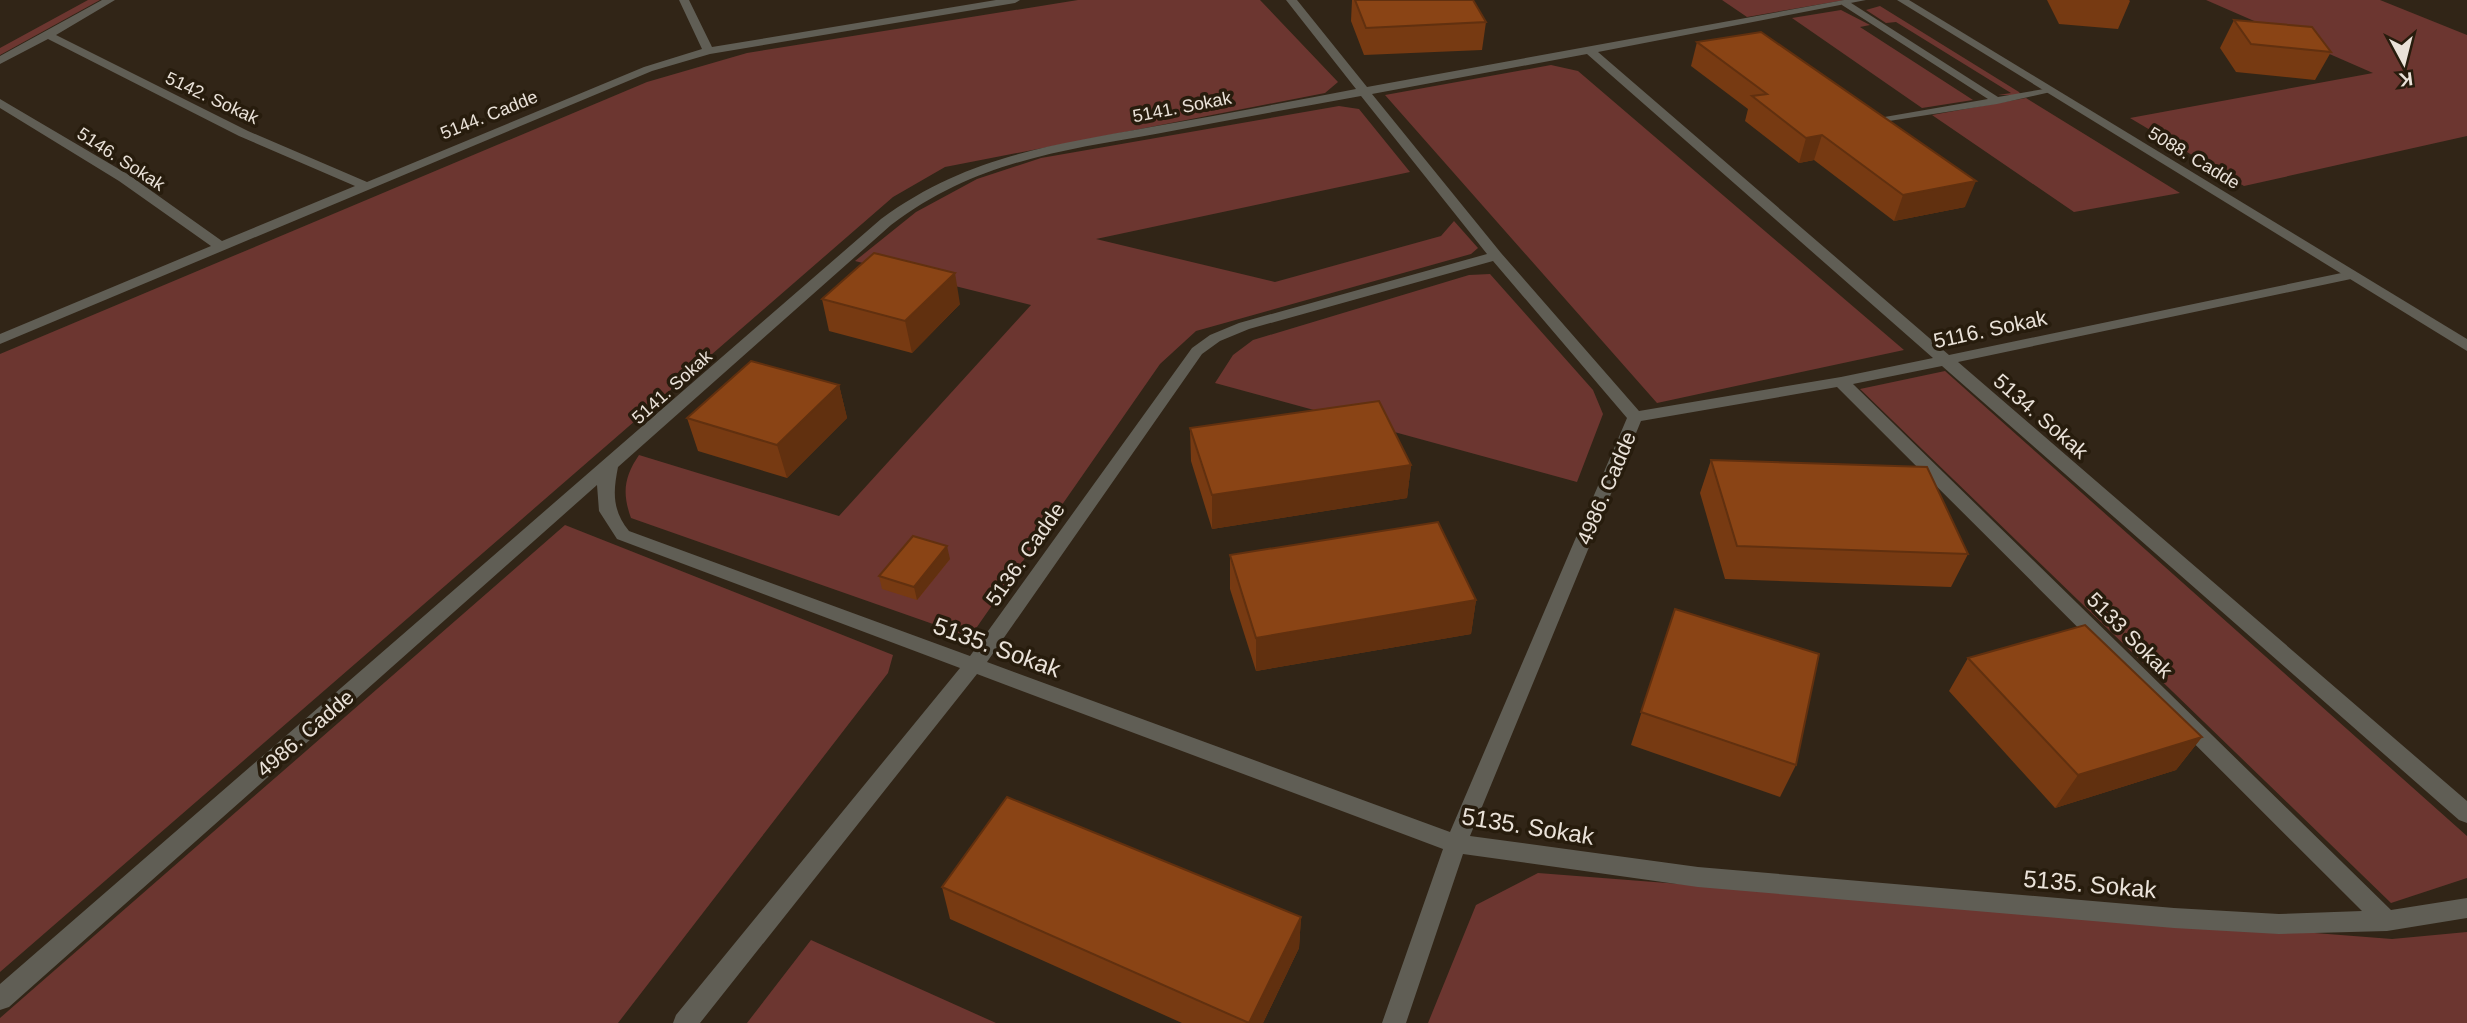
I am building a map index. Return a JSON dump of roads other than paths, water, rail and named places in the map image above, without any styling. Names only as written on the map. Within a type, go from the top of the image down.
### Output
[{"type":"street","points":[[0,61],[110,0]]},
{"type":"street","points":[[684,0],[708,51]]},
{"type":"street","name":"5144. Cadde","points":[[0,338],[648,69],[708,51],[1015,0]]},
{"type":"street","name":"4986. Cadde","points":[[1291,0],[1496,256],[1635,417],[1456,844],[1394,1023]]},
{"type":"street","name":"5141. Sokak","points":[[610,467],[845,256],[914,201],[950,181],[1000,162],[1074,145],[1861,0]]},
{"type":"street","name":"5088. Cadde","points":[[1902,0],[2467,346]]},
{"type":"street","name":"5142. Sokak","points":[[48,35],[212,120],[301,161],[364,185]]},
{"type":"street","name":"5134. Sokak","points":[[1589,50],[2467,814]]},
{"type":"street","name":"5146. Sokak","points":[[0,103],[124,178],[221,247]]},
{"type":"street","name":"5136. Cadde","points":[[685,1023],[973,666],[1197,351],[1215,338],[1244,326],[1496,256]]},
{"type":"street","name":"5116. Sokak","points":[[1635,417],[1841,382],[2351,275]]},
{"type":"street","name":"5133 Sokak","points":[[1841,382],[2387,921]]},
{"type":"street","name":"4986. Cadde","points":[[0,999],[610,467]]},
{"type":"street","name":"5135. Sokak","points":[[610,467],[604,487],[605,506],[610,520],[623,535],[1456,844],[1698,877],[2174,918],[2279,924],[2387,921],[2467,908]]},
{"type":"lane","points":[[1845,3],[1997,100]]},
{"type":"lane","points":[[1873,122],[2050,91]]}]
